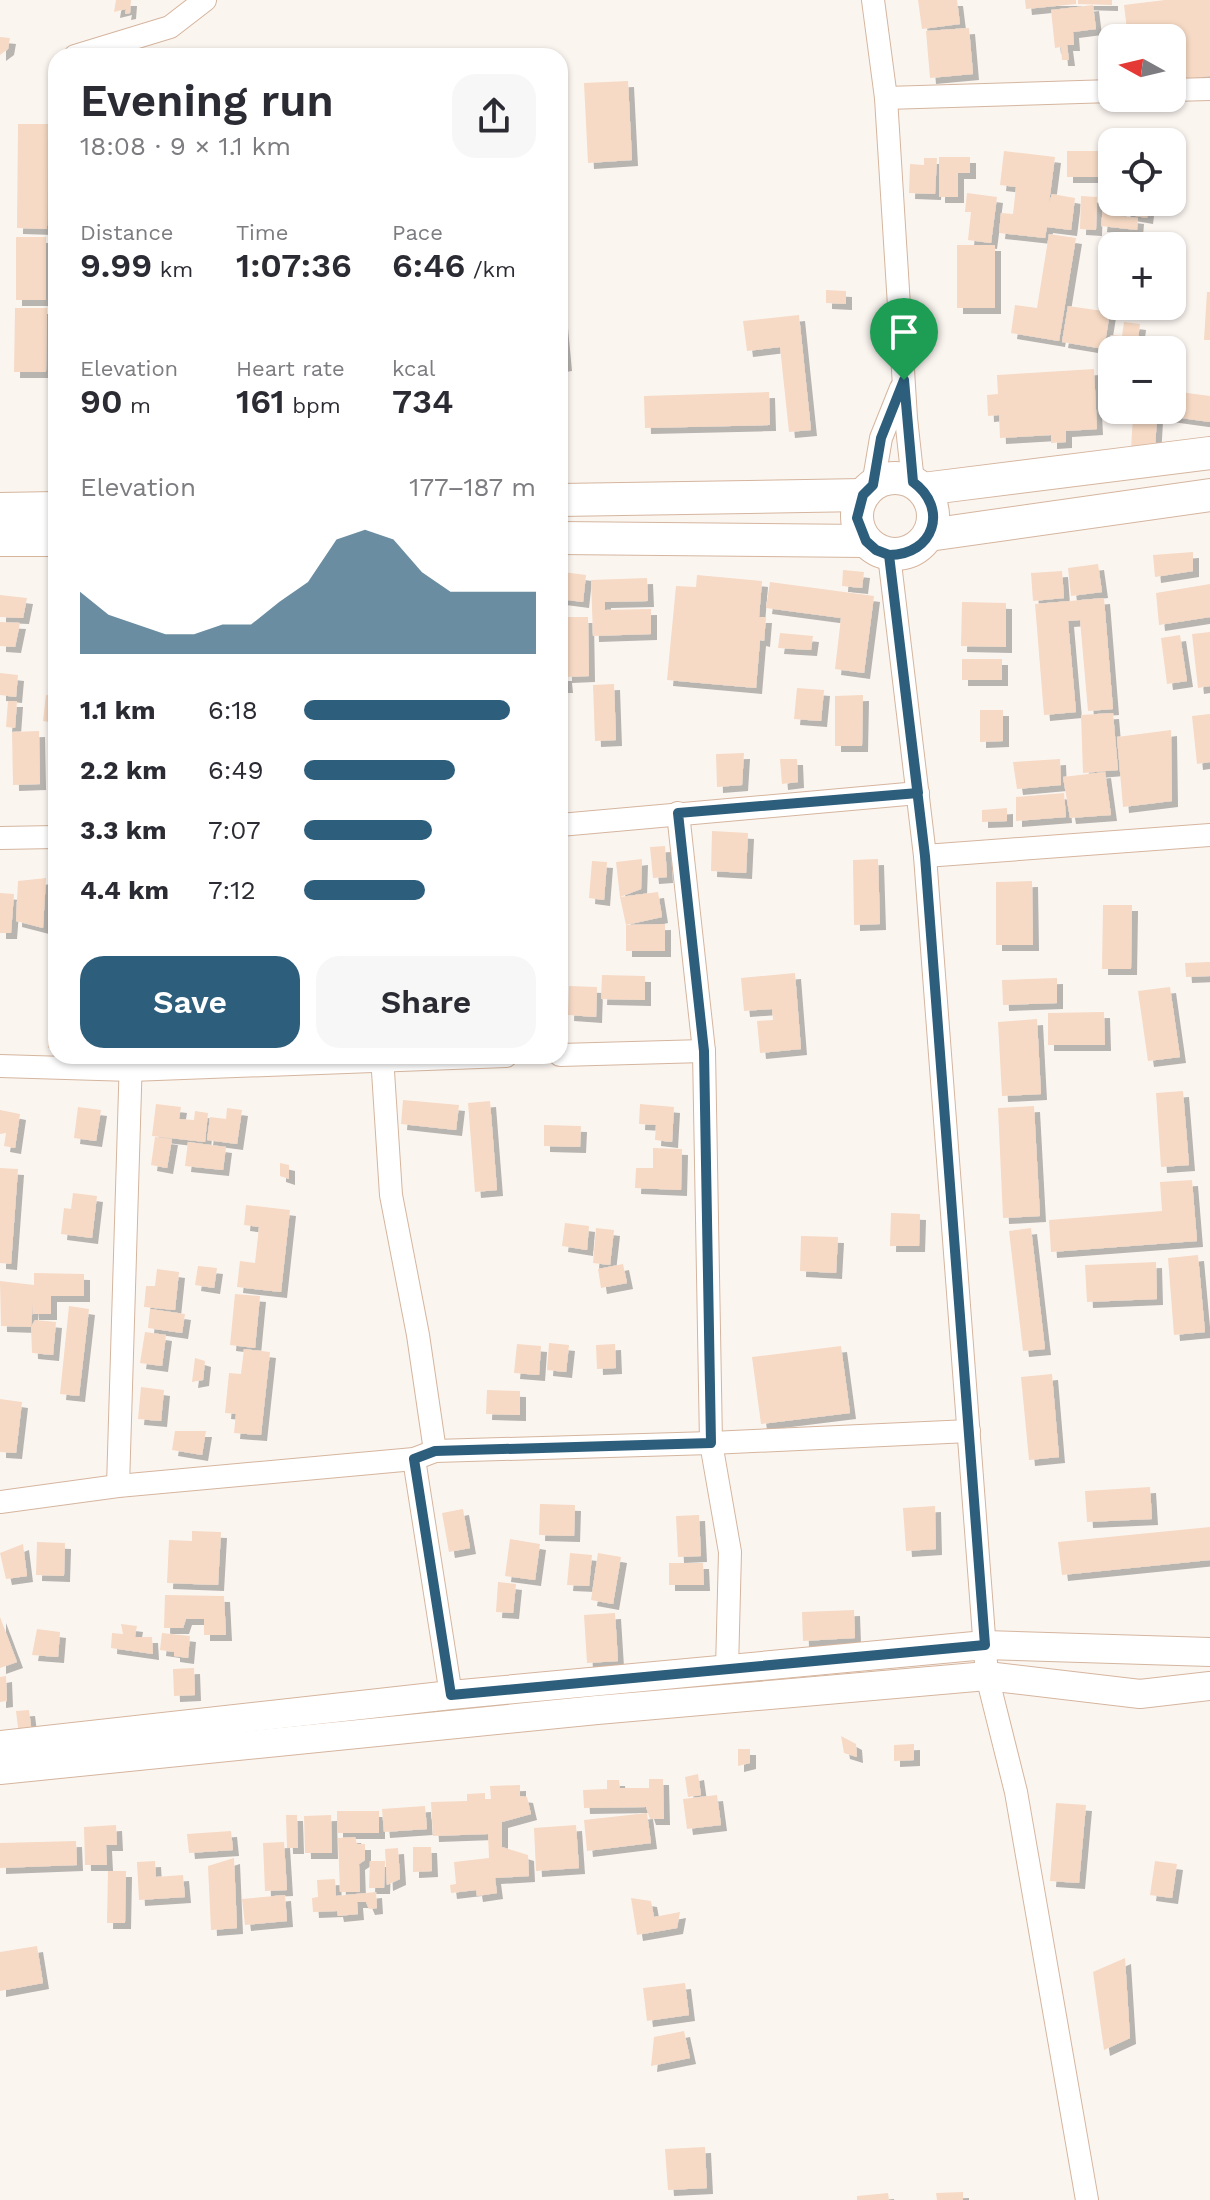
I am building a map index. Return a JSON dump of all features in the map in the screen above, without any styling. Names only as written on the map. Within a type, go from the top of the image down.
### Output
[{"type":"main road","points":[[918,486],[1210,453]]},
{"type":"main road","points":[[568,500],[868,490],[886,479],[900,478],[918,486],[931,503],[934,519],[929,535],[912,551],[568,538]]},
{"type":"main road","points":[[868,490],[857,518],[878,548]]},
{"type":"main road","points":[[929,535],[1210,495]]},
{"type":"main road","points":[[0,509],[48,508]]},
{"type":"main road","points":[[0,540],[48,540]]},
{"type":"street","points":[[101,48],[170,27],[205,0]]},
{"type":"street","points":[[873,0],[886,98],[904,380],[918,486]]},
{"type":"street","points":[[1186,90],[1210,89]]},
{"type":"street","points":[[886,98],[1098,91]]},
{"type":"street","points":[[868,490],[881,438],[904,380]]},
{"type":"street","points":[[878,548],[918,793],[925,856],[987,1676],[1016,1792],[1087,2200]]},
{"type":"street","points":[[568,824],[918,793]]},
{"type":"street","points":[[678,813],[704,1051],[711,1443],[730,1552],[727,1669]]},
{"type":"street","points":[[925,856],[1210,835]]},
{"type":"street","points":[[0,838],[48,837]]},
{"type":"street","points":[[568,1055],[704,1051]]},
{"type":"street","points":[[0,1066],[87,1064]]},
{"type":"street","points":[[118,1486],[131,1064]]},
{"type":"street","points":[[382,1064],[391,1195],[418,1335],[424,1455],[451,1695]]},
{"type":"street","points":[[0,1502],[118,1486],[424,1455],[969,1431]]},
{"type":"street","points":[[0,1745],[451,1695],[985,1645],[1210,1652]]},
{"type":"street","points":[[0,1770],[597,1710],[987,1676],[1140,1694],[1210,1686]]},
{"type":"building","points":[[116,0],[131,0],[130,13],[125,14],[126,9],[114,12]]},
{"type":"building","points":[[918,0],[957,0],[960,24],[922,29]]},
{"type":"building","points":[[1025,0],[1076,0],[1076,4],[1026,9]]},
{"type":"building","points":[[1078,0],[1112,0],[1112,5],[1078,4]]},
{"type":"building","points":[[1165,0],[1210,0],[1210,76],[1186,79],[1186,24],[1126,24],[1124,5]]},
{"type":"building","points":[[1093,5],[1096,29],[1073,32],[1074,45],[1067,45],[1069,60],[1062,60],[1061,47],[1055,48],[1051,10]]},
{"type":"building","points":[[969,28],[973,74],[930,78],[926,31]]},
{"type":"building","points":[[0,37],[10,38],[8,49],[0,55]]},
{"type":"building","points":[[628,81],[632,160],[588,163],[584,83]]},
{"type":"building","points":[[18,124],[48,124],[47,229],[17,228]]},
{"type":"building","points":[[1004,151],[1055,157],[1049,203],[1052,194],[1075,198],[1071,230],[1047,227],[1045,238],[999,233],[1001,213],[1013,214],[1016,187],[1000,185]]},
{"type":"building","points":[[1067,151],[1098,151],[1098,177],[1067,177]]},
{"type":"building","points":[[939,157],[970,157],[970,173],[958,173],[958,197],[939,197]]},
{"type":"building","points":[[924,158],[937,158],[935,194],[909,193],[910,164],[924,165]]},
{"type":"building","points":[[967,193],[997,197],[991,243],[968,240],[971,212],[965,212]]},
{"type":"building","points":[[1081,196],[1097,197],[1096,230],[1080,229]]},
{"type":"building","points":[[1102,216],[1138,218],[1137,230],[1101,226]]},
{"type":"building","points":[[1049,234],[1076,238],[1059,341],[1011,333],[1015,305],[1037,308]]},
{"type":"building","points":[[16,237],[46,237],[46,300],[16,300]]},
{"type":"building","points":[[957,245],[995,245],[995,308],[957,308]]},
{"type":"building","points":[[826,290],[846,291],[846,304],[826,303]]},
{"type":"building","points":[[1207,292],[1210,292],[1210,340],[1204,340]]},
{"type":"building","points":[[1068,306],[1098,310],[1098,320],[1109,320],[1106,336],[1098,336],[1098,348],[1062,342]]},
{"type":"building","points":[[15,308],[47,308],[46,372],[14,372]]},
{"type":"building","points":[[799,315],[811,430],[789,432],[780,347],[747,351],[743,321]]},
{"type":"building","points":[[1124,322],[1140,324],[1138,336],[1122,336]]},
{"type":"building","points":[[1094,369],[1097,429],[1066,431],[1066,442],[1051,443],[1051,435],[1000,438],[999,415],[988,416],[987,395],[998,394],[997,375]]},
{"type":"building","points":[[769,392],[770,425],[645,428],[644,396]]},
{"type":"building","points":[[1186,393],[1210,396],[1210,422],[1186,419]]},
{"type":"building","points":[[1132,424],[1157,424],[1155,450],[1131,449]]},
{"type":"building","points":[[1193,552],[1193,571],[1155,577],[1153,555]]},
{"type":"building","points":[[1098,564],[1102,592],[1071,596],[1068,568]]},
{"type":"building","points":[[843,570],[864,572],[862,588],[842,586]]},
{"type":"building","points":[[1062,571],[1064,598],[1033,601],[1031,573]]},
{"type":"building","points":[[568,573],[586,575],[583,602],[568,600]]},
{"type":"building","points":[[697,575],[762,581],[759,617],[766,617],[764,641],[760,640],[756,688],[667,680],[676,586],[696,587]]},
{"type":"building","points":[[647,578],[648,601],[605,602],[605,610],[651,609],[651,634],[593,636],[591,580]]},
{"type":"building","points":[[770,582],[874,596],[864,673],[835,669],[841,618],[766,608]]},
{"type":"building","points":[[1210,584],[1210,617],[1159,625],[1156,593]]},
{"type":"building","points":[[0,595],[27,598],[23,618],[0,617]]},
{"type":"building","points":[[1104,598],[1113,709],[1088,711],[1080,620],[1068,621],[1076,712],[1044,715],[1035,604]]},
{"type":"building","points":[[962,602],[1006,603],[1006,647],[961,646]]},
{"type":"building","points":[[568,617],[588,617],[589,676],[568,677]]},
{"type":"building","points":[[0,622],[20,623],[15,647],[0,646]]},
{"type":"building","points":[[1210,632],[1210,686],[1198,688],[1192,634]]},
{"type":"building","points":[[780,633],[813,636],[811,650],[778,648]]},
{"type":"building","points":[[1180,635],[1187,681],[1167,684],[1161,638]]},
{"type":"building","points":[[962,659],[1002,659],[1002,680],[962,680]]},
{"type":"building","points":[[0,673],[18,675],[16,697],[0,695]]},
{"type":"building","points":[[614,684],[616,740],[595,741],[593,685]]},
{"type":"building","points":[[797,688],[824,690],[821,721],[794,719]]},
{"type":"building","points":[[46,695],[48,695],[48,722],[43,721]]},
{"type":"building","points":[[863,695],[862,746],[835,746],[835,696]]},
{"type":"building","points":[[8,701],[17,701],[15,728],[6,727]]},
{"type":"building","points":[[980,710],[1003,710],[1003,741],[980,742]]},
{"type":"building","points":[[1113,713],[1118,770],[1083,773],[1081,715]]},
{"type":"building","points":[[1210,714],[1210,762],[1197,764],[1192,716]]},
{"type":"building","points":[[1171,730],[1172,801],[1123,807],[1117,737]]},
{"type":"building","points":[[39,731],[40,784],[13,785],[12,732]]},
{"type":"building","points":[[744,753],[742,785],[717,787],[716,754]]},
{"type":"building","points":[[780,759],[797,759],[798,782],[782,784]]},
{"type":"building","points":[[1060,759],[1061,785],[1017,789],[1013,762]]},
{"type":"building","points":[[1105,772],[1111,815],[1070,818],[1063,777]]},
{"type":"building","points":[[1064,793],[1066,817],[1016,821],[1016,797]]},
{"type":"building","points":[[1007,808],[1007,821],[982,822],[982,810]]},
{"type":"building","points":[[712,831],[748,833],[746,873],[711,871]]},
{"type":"building","points":[[665,846],[667,877],[653,878],[650,847]]},
{"type":"building","points":[[642,859],[641,889],[620,897],[616,862]]},
{"type":"building","points":[[878,859],[880,924],[854,925],[853,860]]},
{"type":"building","points":[[592,861],[607,862],[604,900],[589,898]]},
{"type":"building","points":[[46,878],[43,928],[16,921],[18,881]]},
{"type":"building","points":[[1032,881],[1033,945],[996,945],[996,882]]},
{"type":"building","points":[[658,892],[662,917],[626,925],[620,897]]},
{"type":"building","points":[[0,893],[14,894],[11,933],[0,933]]},
{"type":"building","points":[[1103,905],[1132,905],[1131,969],[1102,969]]},
{"type":"building","points":[[665,924],[665,951],[626,951],[626,925]]},
{"type":"building","points":[[1210,962],[1210,976],[1186,977],[1185,963]]},
{"type":"building","points":[[795,973],[801,1049],[760,1053],[757,1021],[773,1020],[772,1009],[744,1011],[741,978]]},
{"type":"building","points":[[602,975],[645,976],[645,1000],[601,999]]},
{"type":"building","points":[[1057,978],[1057,1003],[1003,1005],[1002,980]]},
{"type":"building","points":[[569,986],[597,987],[596,1017],[568,1015]]},
{"type":"building","points":[[1170,987],[1180,1057],[1148,1061],[1138,991]]},
{"type":"building","points":[[1104,1012],[1105,1045],[1048,1045],[1048,1013]]},
{"type":"building","points":[[1037,1019],[1041,1094],[1002,1096],[998,1022]]},
{"type":"building","points":[[1183,1091],[1189,1165],[1161,1167],[1156,1093]]},
{"type":"building","points":[[403,1100],[459,1105],[456,1130],[401,1124]]},
{"type":"building","points":[[490,1101],[497,1190],[475,1192],[468,1103]]},
{"type":"building","points":[[156,1104],[181,1107],[179,1119],[194,1120],[195,1111],[208,1113],[205,1142],[152,1136]]},
{"type":"building","points":[[640,1104],[674,1107],[672,1142],[655,1140],[656,1125],[639,1124]]},
{"type":"building","points":[[1034,1106],[1040,1216],[1003,1218],[998,1108]]},
{"type":"building","points":[[78,1107],[101,1110],[96,1141],[74,1138]]},
{"type":"building","points":[[227,1108],[242,1110],[237,1144],[207,1140],[210,1117],[226,1119]]},
{"type":"building","points":[[0,1110],[20,1114],[15,1148],[4,1146],[6,1133],[0,1134]]},
{"type":"building","points":[[544,1125],[581,1126],[580,1147],[544,1146]]},
{"type":"building","points":[[155,1137],[172,1139],[167,1168],[151,1165]]},
{"type":"building","points":[[188,1142],[226,1147],[223,1170],[185,1166]]},
{"type":"building","points":[[653,1148],[682,1149],[681,1190],[635,1188],[636,1168],[653,1168]]},
{"type":"building","points":[[280,1163],[289,1165],[289,1179],[280,1176]]},
{"type":"building","points":[[0,1168],[18,1169],[11,1264],[0,1263]]},
{"type":"building","points":[[1192,1180],[1197,1241],[1051,1252],[1049,1220],[1162,1211],[1160,1182]]},
{"type":"building","points":[[73,1193],[97,1196],[92,1238],[61,1234],[64,1208],[71,1209]]},
{"type":"building","points":[[246,1205],[290,1210],[281,1292],[237,1287],[240,1261],[255,1263],[259,1227],[244,1225]]},
{"type":"building","points":[[891,1213],[920,1214],[919,1246],[890,1246]]},
{"type":"building","points":[[565,1223],[589,1226],[587,1250],[562,1246]]},
{"type":"building","points":[[596,1228],[614,1230],[610,1265],[593,1263]]},
{"type":"building","points":[[1031,1228],[1045,1349],[1023,1351],[1009,1231]]},
{"type":"building","points":[[801,1236],[838,1237],[836,1273],[800,1271]]},
{"type":"building","points":[[1198,1255],[1205,1332],[1174,1335],[1168,1258]]},
{"type":"building","points":[[1156,1262],[1157,1299],[1087,1302],[1085,1265]]},
{"type":"building","points":[[623,1264],[627,1283],[601,1288],[598,1269]]},
{"type":"building","points":[[198,1266],[217,1268],[214,1288],[195,1285]]},
{"type":"building","points":[[157,1269],[179,1272],[175,1310],[144,1307],[146,1286],[155,1286]]},
{"type":"building","points":[[34,1273],[84,1274],[84,1296],[51,1296],[51,1314],[33,1314],[33,1304],[31,1327],[1,1326],[0,1281],[34,1285]]},
{"type":"building","points":[[235,1294],[260,1296],[255,1348],[230,1345]]},
{"type":"building","points":[[69,1306],[89,1309],[79,1396],[60,1394]]},
{"type":"building","points":[[150,1309],[185,1314],[182,1333],[148,1328]]},
{"type":"building","points":[[35,1320],[56,1322],[53,1355],[32,1353],[31,1327]]},
{"type":"building","points":[[145,1332],[166,1335],[162,1366],[140,1363]]},
{"type":"building","points":[[549,1343],[569,1345],[566,1372],[547,1370]]},
{"type":"building","points":[[517,1344],[541,1346],[539,1375],[514,1373]]},
{"type":"building","points":[[615,1344],[616,1368],[597,1369],[596,1345]]},
{"type":"building","points":[[841,1346],[850,1413],[761,1424],[752,1357]]},
{"type":"building","points":[[244,1349],[270,1352],[261,1435],[234,1433],[236,1414],[225,1413],[229,1373],[241,1374]]},
{"type":"building","points":[[195,1358],[205,1361],[203,1380],[192,1382]]},
{"type":"building","points":[[1052,1374],[1059,1457],[1029,1460],[1021,1377]]},
{"type":"building","points":[[141,1387],[164,1390],[161,1421],[138,1419]]},
{"type":"building","points":[[487,1390],[520,1391],[520,1415],[486,1414]]},
{"type":"building","points":[[0,1399],[22,1402],[16,1453],[0,1452]]},
{"type":"building","points":[[175,1431],[206,1431],[202,1455],[172,1450]]},
{"type":"building","points":[[1150,1487],[1152,1519],[1087,1522],[1085,1491]]},
{"type":"building","points":[[540,1504],[575,1505],[574,1536],[539,1535]]},
{"type":"building","points":[[935,1506],[936,1549],[906,1551],[903,1508]]},
{"type":"building","points":[[463,1509],[470,1548],[449,1552],[442,1513]]},
{"type":"building","points":[[699,1515],[701,1556],[678,1557],[676,1516]]},
{"type":"building","points":[[1210,1527],[1210,1560],[1062,1575],[1058,1542]]},
{"type":"building","points":[[192,1531],[221,1532],[218,1585],[167,1583],[169,1540],[192,1541]]},
{"type":"building","points":[[510,1539],[540,1544],[535,1580],[505,1576]]},
{"type":"building","points":[[37,1542],[65,1543],[64,1576],[36,1575]]},
{"type":"building","points":[[23,1544],[27,1576],[6,1579],[0,1553]]},
{"type":"building","points":[[570,1553],[592,1555],[589,1586],[567,1585]]},
{"type":"building","points":[[598,1553],[621,1557],[613,1604],[591,1600]]},
{"type":"building","points":[[669,1563],[703,1563],[704,1585],[669,1585]]},
{"type":"building","points":[[498,1582],[516,1584],[513,1613],[496,1612]]},
{"type":"building","points":[[165,1595],[224,1596],[226,1635],[204,1635],[204,1619],[186,1619],[183,1628],[164,1628]]},
{"type":"building","points":[[854,1610],[855,1638],[803,1641],[802,1612]]},
{"type":"building","points":[[615,1613],[618,1661],[587,1663],[584,1615]]},
{"type":"building","points":[[0,1617],[17,1662],[0,1668]]},
{"type":"building","points":[[121,1624],[137,1626],[135,1637],[152,1637],[153,1654],[111,1648],[112,1633],[123,1634]]},
{"type":"building","points":[[37,1629],[60,1632],[58,1657],[32,1655]]},
{"type":"building","points":[[162,1633],[190,1636],[188,1658],[160,1650]]},
{"type":"building","points":[[194,1668],[195,1695],[174,1696],[173,1669]]},
{"type":"building","points":[[6,1676],[7,1701],[0,1702],[0,1677]]},
{"type":"building","points":[[29,1710],[32,1734],[19,1736],[16,1711]]},
{"type":"building","points":[[841,1736],[856,1744],[857,1757],[844,1753]]},
{"type":"building","points":[[914,1744],[914,1760],[894,1761],[894,1745]]},
{"type":"building","points":[[738,1749],[750,1749],[750,1763],[738,1766]]},
{"type":"building","points":[[698,1774],[701,1795],[688,1797],[685,1777]]},
{"type":"building","points":[[649,1779],[663,1779],[664,1819],[650,1819],[646,1807],[584,1808],[583,1790],[607,1789],[607,1780],[619,1780],[620,1788],[649,1788]]},
{"type":"building","points":[[520,1785],[520,1796],[527,1797],[531,1814],[502,1822],[502,1847],[528,1855],[529,1876],[495,1878],[497,1893],[477,1896],[476,1890],[451,1893],[450,1885],[456,1884],[454,1862],[489,1858],[488,1834],[433,1836],[431,1802],[467,1801],[467,1794],[485,1793],[485,1799],[491,1799],[490,1786]]},
{"type":"building","points":[[717,1795],[721,1825],[687,1829],[683,1799]]},
{"type":"building","points":[[1056,1803],[1086,1805],[1079,1883],[1050,1881]]},
{"type":"building","points":[[425,1806],[427,1829],[384,1832],[382,1809]]},
{"type":"building","points":[[337,1811],[379,1811],[379,1833],[337,1833]]},
{"type":"building","points":[[647,1813],[651,1843],[587,1851],[584,1820]]},
{"type":"building","points":[[286,1815],[297,1815],[298,1848],[287,1848]]},
{"type":"building","points":[[331,1815],[332,1853],[305,1853],[304,1816]]},
{"type":"building","points":[[116,1825],[117,1845],[106,1845],[107,1865],[85,1865],[84,1827]]},
{"type":"building","points":[[576,1825],[579,1868],[536,1871],[534,1828]]},
{"type":"building","points":[[231,1831],[233,1850],[189,1853],[187,1834]]},
{"type":"building","points":[[355,1837],[357,1844],[365,1844],[365,1860],[359,1864],[360,1892],[340,1892],[338,1838]]},
{"type":"building","points":[[76,1841],[77,1865],[0,1868],[0,1843]]},
{"type":"building","points":[[284,1842],[287,1890],[265,1891],[263,1843]]},
{"type":"building","points":[[413,1847],[431,1847],[432,1871],[413,1872]]},
{"type":"building","points":[[398,1848],[400,1879],[387,1885],[385,1849]]},
{"type":"building","points":[[234,1858],[237,1928],[211,1930],[208,1866]]},
{"type":"building","points":[[155,1861],[156,1877],[183,1875],[185,1897],[139,1900],[137,1862]]},
{"type":"building","points":[[370,1861],[385,1861],[384,1888],[369,1888]]},
{"type":"building","points":[[1155,1861],[1177,1864],[1172,1898],[1150,1895]]},
{"type":"building","points":[[108,1871],[126,1871],[125,1923],[107,1923]]},
{"type":"building","points":[[335,1879],[336,1896],[376,1892],[377,1908],[369,1909],[366,1902],[357,1902],[358,1914],[338,1916],[337,1911],[313,1912],[312,1898],[318,1897],[317,1880]]},
{"type":"building","points":[[285,1895],[287,1921],[245,1925],[242,1899]]},
{"type":"building","points":[[631,1898],[651,1901],[654,1917],[680,1912],[677,1928],[637,1935]]},
{"type":"building","points":[[37,1946],[43,1983],[0,1991],[0,1952]]},
{"type":"building","points":[[1125,1958],[1130,2038],[1104,2050],[1093,1972]]},
{"type":"building","points":[[685,1983],[689,2015],[647,2021],[643,1988]]},
{"type":"building","points":[[684,2031],[690,2058],[651,2066],[654,2037]]},
{"type":"building","points":[[705,2147],[707,2188],[668,2190],[665,2149]]},
{"type":"building","points":[[963,2192],[963,2200],[937,2200],[936,2193]]},
{"type":"building","points":[[888,2193],[889,2200],[857,2200],[857,2196]]},
{"type":"route","points":[[904,380],[881,438],[873,485],[863,495],[857,518],[859,530],[866,541],[876,550],[889,555],[918,793],[678,813],[704,1051],[711,1443],[435,1451],[414,1459],[451,1695],[985,1645],[925,856],[889,555],[901,555],[921,544],[929,535],[934,519],[931,503],[923,489],[913,482],[904,380]]}]
